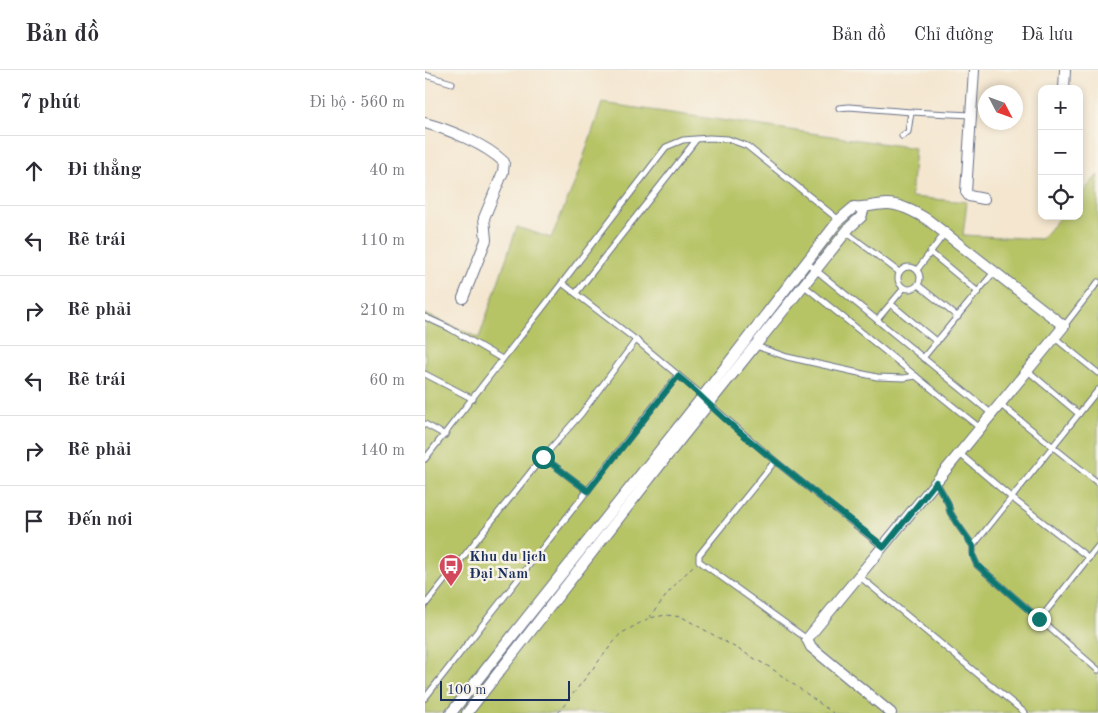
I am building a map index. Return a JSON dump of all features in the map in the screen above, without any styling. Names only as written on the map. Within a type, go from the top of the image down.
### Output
[{"type":"street","points":[[974,70],[966,192],[969,196],[984,199]]},
{"type":"street","points":[[1064,85],[1065,70]]},
{"type":"street","points":[[425,123],[441,127],[469,140],[504,162],[503,172],[484,218],[486,240],[463,298]]},
{"type":"street","points":[[467,713],[706,400],[793,278],[839,220],[854,207],[864,208],[889,204],[918,214],[1065,326],[807,639],[811,647],[891,713]]},
{"type":"street","points":[[451,713],[706,400],[755,346],[846,232],[861,217],[864,208]]},
{"type":"lane","points":[[425,75],[452,83]]},
{"type":"lane","points":[[839,108],[849,107],[972,115]]},
{"type":"lane","points":[[902,136],[908,132],[911,112]]},
{"type":"lane","points":[[425,459],[666,147],[683,140],[729,138],[747,146],[839,220]]},
{"type":"lane","points":[[576,293],[696,140]]},
{"type":"lane","points":[[846,232],[899,272]]},
{"type":"lane","points":[[917,270],[945,233]]},
{"type":"lane","points":[[930,252],[978,292]]},
{"type":"lane","points":[[806,262],[992,415]]},
{"type":"lane","points":[[910,267],[917,270],[920,277],[918,285],[911,289],[901,286],[897,279],[902,269],[910,267]]},
{"type":"lane","points":[[923,358],[995,272]]},
{"type":"lane","points":[[793,278],[805,285],[981,428]]},
{"type":"lane","points":[[1065,326],[1095,290],[1098,282]]},
{"type":"lane","points":[[562,283],[636,340],[775,461],[884,547]]},
{"type":"lane","points":[[918,285],[957,317]]},
{"type":"lane","points":[[877,320],[904,288]]},
{"type":"lane","points":[[891,304],[937,342]]},
{"type":"lane","points":[[425,317],[449,328],[503,359]]},
{"type":"lane","points":[[1055,338],[1098,373]]},
{"type":"lane","points":[[425,605],[543,457],[581,414],[636,340]]},
{"type":"lane","points":[[755,346],[787,357],[877,377],[904,378],[917,376]]},
{"type":"lane","points":[[1028,371],[1079,414]]},
{"type":"lane","points":[[425,374],[473,399]]},
{"type":"lane","points":[[425,698],[678,376]]},
{"type":"lane","points":[[973,546],[1098,390]]},
{"type":"lane","points":[[1001,405],[1098,483]]},
{"type":"lane","points":[[425,424],[445,435]]},
{"type":"lane","points":[[960,454],[1012,498],[1089,558]]},
{"type":"lane","points":[[543,457],[588,491]]},
{"type":"lane","points":[[775,461],[699,555],[699,560],[807,639]]},
{"type":"lane","points":[[936,482],[948,503],[950,512],[973,546],[973,556],[977,565],[1098,670]]},
{"type":"lane","points":[[1039,619],[1098,546]]},
{"type":"lane","points":[[859,576],[1025,713]]},
{"type":"path","points":[[649,618],[672,588],[699,560]]},
{"type":"path","points":[[558,713],[620,634],[649,618],[666,615],[682,617],[771,668],[833,713]]},
{"type":"green space","points":[[602,103],[915,148],[911,197],[967,202],[963,235],[1041,239],[1058,220],[1083,220],[1083,192],[1098,175],[1098,713],[425,713],[425,314],[479,338],[517,227],[551,238],[575,182]]},
{"type":"place","name":"Khu du lịch Đại Nam","points":[[451,587]]},
{"type":"route","points":[[543,457],[588,491],[678,376],[775,461],[884,547],[936,482],[948,503],[950,512],[973,546],[973,556],[977,565],[1039,619]]}]
